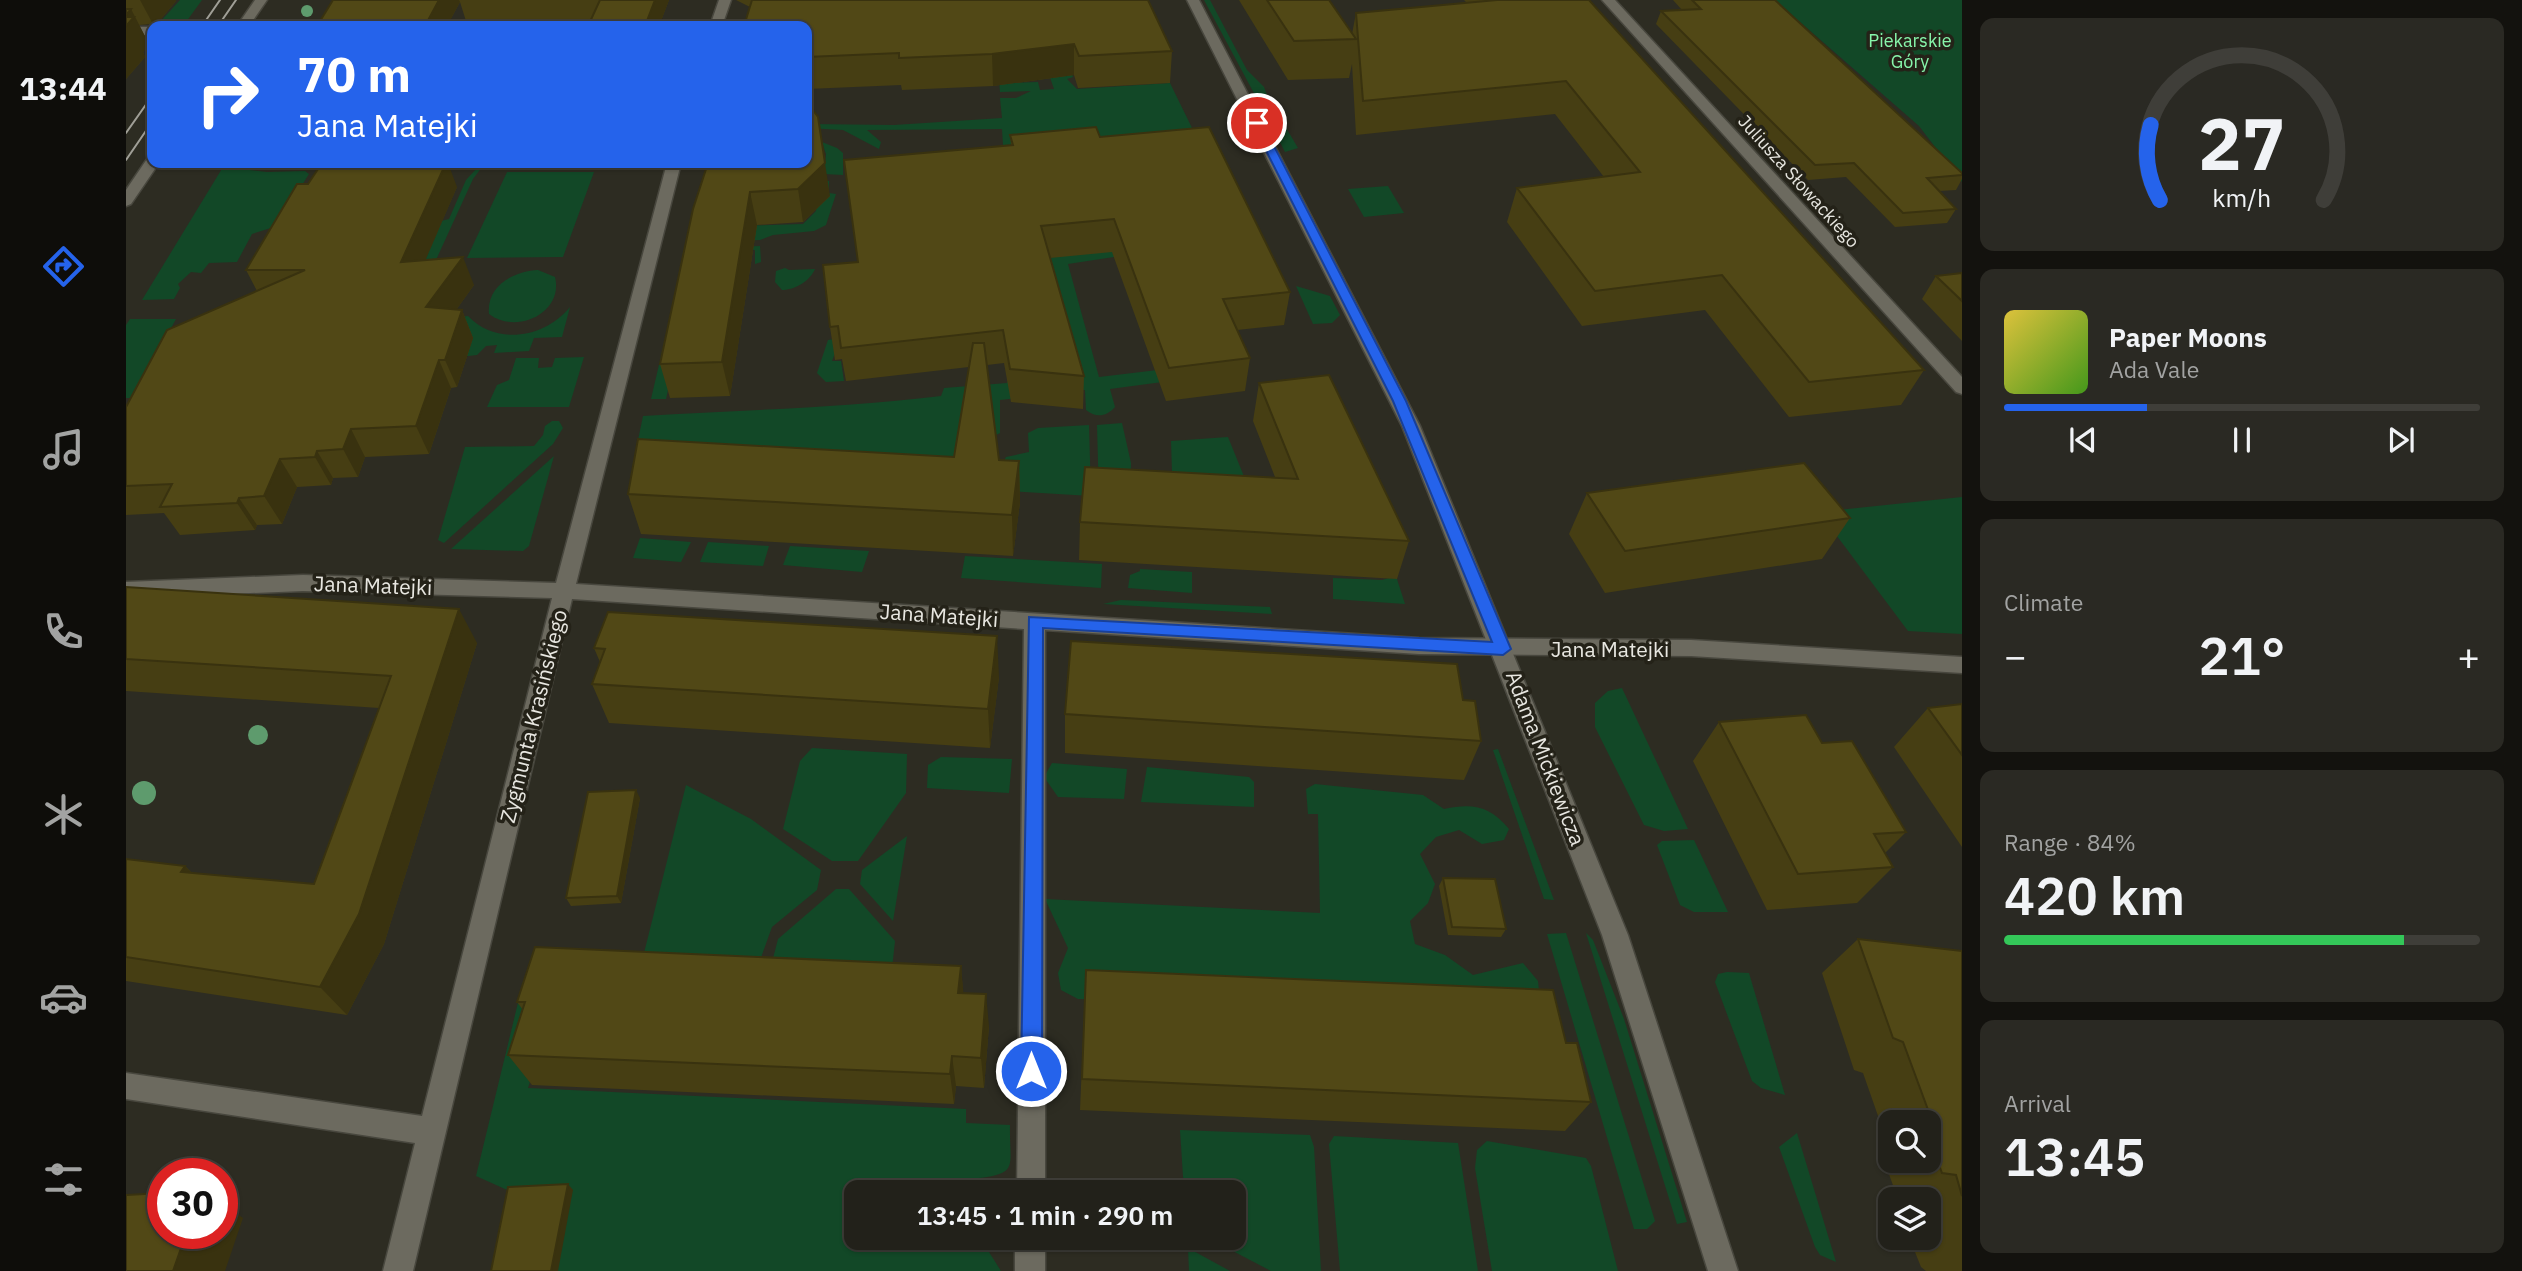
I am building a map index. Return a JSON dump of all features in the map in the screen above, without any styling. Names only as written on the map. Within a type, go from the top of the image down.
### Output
[{"type":"street","points":[[246,21],[261,0]]},
{"type":"street","points":[[718,21],[725,0]]},
{"type":"street","name":"Adama Mickiewicza","points":[[1193,0],[1399,401],[1503,649],[1615,935],[1723,1271]]},
{"type":"street","name":"Juliusza Słowackiego","points":[[1608,0],[1962,388]]},
{"type":"street","points":[[126,31],[147,31]]},
{"type":"street","points":[[126,201],[148,168]]},
{"type":"street","name":"Zygmunta Krasińskiego","points":[[398,1271],[430,1131],[564,592],[673,168]]},
{"type":"street","name":"Jana Matejki","points":[[126,590],[303,583],[564,592],[1503,649],[1691,648],[1962,665]]},
{"type":"street","points":[[1031,1180],[1035,621]]},
{"type":"street","points":[[126,1086],[430,1131]]},
{"type":"street","points":[[1030,1271],[1031,1250]]},
{"type":"green space","points":[[180,0],[202,0],[187,21],[161,21]]},
{"type":"green space","points":[[1204,0],[1210,0],[1247,70],[1264,87],[1269,100],[1256,97]]},
{"type":"green space","name":"Piekarskie Góry","points":[[1775,0],[1962,0],[1962,182],[1919,126]]},
{"type":"green space","points":[[997,1],[999,40],[1044,36],[1027,45],[1035,76],[1010,78],[1012,83],[1038,82],[1040,90],[1054,89],[1040,49],[1048,43],[1050,52],[1063,51],[1066,60],[1061,61],[1063,67],[1069,66],[1073,77],[1067,79],[1077,89],[1170,83],[1194,132],[1188,139],[1148,143],[1003,145],[1002,129],[867,130],[881,142],[879,149],[843,130],[812,128],[812,124],[894,125],[1002,118],[1000,98],[1016,98],[1031,91],[1000,92],[999,79],[969,81],[973,66],[986,61],[973,52],[964,52],[969,58],[967,61],[950,63],[948,55],[875,58],[873,55],[828,60],[827,57],[812,58],[812,41],[990,39],[989,7]]},
{"type":"green space","points":[[1275,109],[1298,148],[1285,152],[1265,113]]},
{"type":"green space","points":[[822,142],[843,153],[843,175],[824,174],[826,154]]},
{"type":"green space","points":[[222,168],[267,172],[305,171],[309,174],[302,185],[293,221],[252,234],[237,262],[209,263],[201,273],[191,272],[178,284],[180,288],[174,299],[142,300]]},
{"type":"green space","points":[[477,168],[481,168],[473,179],[425,284],[346,280],[433,223],[449,219],[466,180]]},
{"type":"green space","points":[[507,172],[594,172],[563,257],[467,258]]},
{"type":"green space","points":[[819,180],[829,181],[829,193],[836,194],[826,225],[814,231],[773,235],[760,240],[688,243],[703,227],[803,224],[816,211]]},
{"type":"green space","points":[[1388,186],[1404,213],[1364,217],[1348,189]]},
{"type":"green space","points":[[1136,245],[1140,253],[1068,264],[1099,377],[1208,364],[1215,375],[1110,389],[1115,407],[1101,415],[1086,410],[1085,390],[1000,400],[1000,433],[982,442],[957,495],[631,474],[643,416],[904,400],[941,396],[944,388],[1007,383],[1041,259]]},
{"type":"green space","points":[[760,246],[761,262],[755,264],[755,250],[699,251],[666,399],[651,399],[686,249]]},
{"type":"green space","points":[[785,268],[815,269],[801,284],[782,290],[775,282],[776,271]]},
{"type":"green space","points":[[538,270],[555,277],[556,290],[545,310],[524,321],[512,322],[489,314],[492,295],[503,282],[520,273]]},
{"type":"green space","points":[[1296,286],[1330,296],[1340,315],[1332,323],[1313,324]]},
{"type":"green space","points":[[570,307],[562,337],[534,338],[529,351],[494,353],[497,345],[486,346],[477,355],[459,357],[454,318],[468,316],[492,332],[520,334],[547,326],[560,318]]},
{"type":"green space","points":[[130,319],[176,319],[133,398],[126,398],[126,325]]},
{"type":"green space","points":[[841,338],[832,361],[841,361],[844,381],[826,382],[817,373],[828,340]]},
{"type":"green space","points":[[584,357],[569,407],[487,407],[497,385],[509,380],[516,358],[539,358],[538,368],[552,367],[555,358]]},
{"type":"green space","points":[[552,421],[559,421],[563,428],[553,444],[444,543],[438,540],[465,447],[534,446],[543,435],[545,426]]},
{"type":"green space","points":[[1122,423],[1131,463],[1130,501],[1099,499],[1097,425]]},
{"type":"green space","points":[[1089,425],[1091,496],[989,490],[1006,457],[1029,452],[1028,433],[1038,428]]},
{"type":"green space","points":[[1228,437],[1256,506],[1172,473],[1171,441]]},
{"type":"green space","points":[[554,456],[529,546],[523,551],[451,549]]},
{"type":"green space","points":[[1962,497],[1962,634],[1908,631],[1819,512]]},
{"type":"green space","points":[[640,538],[691,542],[681,562],[633,558]]},
{"type":"green space","points":[[708,542],[769,546],[763,566],[700,562]]},
{"type":"green space","points":[[790,546],[869,551],[862,572],[783,565]]},
{"type":"green space","points":[[965,556],[1102,564],[1101,588],[961,578]]},
{"type":"green space","points":[[1140,569],[1192,572],[1192,593],[1128,588],[1130,575]]},
{"type":"green space","points":[[1396,576],[1405,604],[1333,599],[1333,578],[1382,580]]},
{"type":"green space","points":[[1121,600],[1270,607],[1272,614],[1103,604]]},
{"type":"green space","points":[[1622,688],[1688,829],[1664,831],[1644,825],[1595,727],[1595,703],[1608,691]]},
{"type":"green space","points":[[812,748],[907,754],[906,793],[858,861],[832,861],[783,829],[800,761]]},
{"type":"green space","points":[[1498,749],[1554,900],[1544,899],[1493,750]]},
{"type":"green space","points":[[941,757],[1012,759],[1009,793],[927,788],[928,765]]},
{"type":"green space","points":[[1052,763],[1127,769],[1124,799],[1058,797],[1044,777]]},
{"type":"green space","points":[[1147,767],[1249,777],[1254,782],[1254,807],[1141,802]]},
{"type":"green space","points":[[1315,784],[1423,795],[1444,809],[1464,806],[1480,808],[1502,821],[1509,829],[1504,840],[1482,844],[1459,830],[1436,837],[1420,854],[1435,884],[1428,903],[1410,921],[1415,944],[1445,955],[1473,975],[1523,963],[1538,981],[1540,1000],[1352,1006],[1078,999],[1061,990],[1058,973],[1068,948],[1045,899],[1320,913],[1318,814],[1308,814],[1306,789]]},
{"type":"green space","points":[[686,785],[751,819],[821,870],[817,890],[772,927],[754,977],[639,973]]},
{"type":"green space","points":[[907,836],[893,921],[860,884],[862,870]]},
{"type":"green space","points":[[1694,840],[1728,912],[1694,912],[1680,905],[1657,845],[1662,841]]},
{"type":"green space","points":[[836,889],[849,889],[895,941],[891,978],[769,974],[778,939]]},
{"type":"green space","points":[[1566,933],[1655,1221],[1647,1229],[1634,1229],[1547,934]]},
{"type":"green space","points":[[1586,933],[1593,940],[1624,1019],[1687,1222],[1677,1224]]},
{"type":"green space","points":[[1749,973],[1785,1095],[1761,1088],[1752,1081],[1715,982],[1718,974]]},
{"type":"green space","points":[[553,981],[544,1038],[528,1088],[966,1109],[966,1123],[1010,1125],[1009,1167],[998,1175],[970,1180],[844,1180],[844,1250],[987,1250],[1001,1271],[558,1271],[514,1193],[476,1176],[523,982]]},
{"type":"green space","points":[[1180,1130],[1310,1135],[1314,1147],[1321,1271],[1271,1271],[1231,1250],[1246,1250],[1246,1180],[1183,1180]]},
{"type":"green space","points":[[1797,1133],[1836,1262],[1820,1255],[1815,1247],[1779,1147]]},
{"type":"green space","points":[[1334,1136],[1458,1143],[1478,1271],[1340,1271],[1329,1144]]},
{"type":"green space","points":[[1487,1141],[1586,1158],[1591,1166],[1618,1271],[1492,1271],[1475,1168],[1477,1150]]},
{"type":"green space","points":[[1188,1250],[1230,1271],[1189,1271]]},
{"type":"building","points":[[333,0],[439,0],[428,21],[320,21]]},
{"type":"building","points":[[600,0],[655,0],[647,21],[590,21]]},
{"type":"building","points":[[752,0],[1148,0],[1172,51],[1079,56],[1074,44],[992,54],[899,58],[899,53],[812,57],[812,21],[746,21]]},
{"type":"building","points":[[1267,0],[1329,0],[1356,39],[1294,41]]},
{"type":"building","points":[[1497,0],[1589,0],[1924,370],[1809,382],[1722,275],[1595,291],[1517,188],[1640,172],[1566,81],[1363,101],[1356,13]]},
{"type":"building","points":[[1692,0],[1775,0],[1962,173],[1927,178],[1956,209],[1903,213],[1854,163],[1815,165],[1661,11],[1701,9]]},
{"type":"building","points":[[126,17],[134,17],[126,26]]},
{"type":"building","points":[[812,109],[818,117],[825,163],[798,189],[750,192],[722,362],[660,364],[693,209],[706,168],[812,168]]},
{"type":"building","points":[[1096,127],[1100,137],[1209,127],[1290,292],[1223,299],[1250,358],[1169,368],[1114,219],[1041,226],[1084,376],[1010,369],[1003,330],[841,348],[838,326],[830,327],[823,265],[858,262],[844,160],[1013,145],[1010,135]]},
{"type":"building","points":[[319,168],[444,168],[401,262],[463,257],[426,307],[462,310],[445,360],[439,360],[416,426],[351,429],[343,449],[317,451],[315,457],[280,459],[264,496],[239,498],[237,503],[160,507],[172,484],[126,486],[126,407],[167,330],[305,270],[246,270],[297,184],[308,184]]},
{"type":"building","points":[[1962,273],[1962,301],[1936,276]]},
{"type":"building","points":[[973,343],[984,343],[999,460],[1019,461],[1012,515],[628,494],[638,439],[954,457]]},
{"type":"building","points":[[1329,375],[1409,541],[1080,522],[1085,467],[1298,479],[1259,383]]},
{"type":"building","points":[[1804,463],[1850,518],[1625,551],[1587,493]]},
{"type":"building","points":[[126,587],[459,609],[359,914],[320,987],[126,957],[126,859],[185,866],[181,872],[314,884],[391,676],[126,659]]},
{"type":"building","points":[[608,612],[997,636],[988,709],[592,684],[605,649],[594,648]]},
{"type":"building","points":[[1071,641],[1457,664],[1463,700],[1475,701],[1481,741],[1065,714]]},
{"type":"building","points":[[1962,704],[1962,755],[1928,708]]},
{"type":"building","points":[[1806,715],[1822,743],[1852,741],[1906,832],[1874,834],[1893,867],[1798,874],[1719,722]]},
{"type":"building","points":[[636,790],[617,896],[566,898],[588,792]]},
{"type":"building","points":[[1443,878],[1495,879],[1506,929],[1452,927]]},
{"type":"building","points":[[1858,939],[1962,951],[1962,1196],[1956,1175],[1942,1173],[1941,1170],[1941,1110],[1928,1110],[1903,1042],[1893,1038]]},
{"type":"building","points":[[535,947],[961,966],[958,993],[986,994],[981,1058],[952,1056],[950,1074],[508,1055],[525,1002],[517,1002]]},
{"type":"building","points":[[1086,970],[1553,990],[1566,1043],[1577,1043],[1591,1102],[1082,1079]]},
{"type":"building","points":[[568,1184],[551,1271],[491,1271],[508,1187]]},
{"type":"building","points":[[147,1194],[147,1249],[181,1249],[173,1271],[126,1271],[126,1195]]},
{"type":"tram line","points":[[205,21],[220,0]]},
{"type":"tram line","points":[[221,21],[236,0]]},
{"type":"tram line","points":[[126,133],[147,103]]},
{"type":"tram line","points":[[126,160],[147,129]]},
{"type":"route","points":[[1031,1071],[1035,621],[1503,649],[1411,426],[1257,123]]}]
